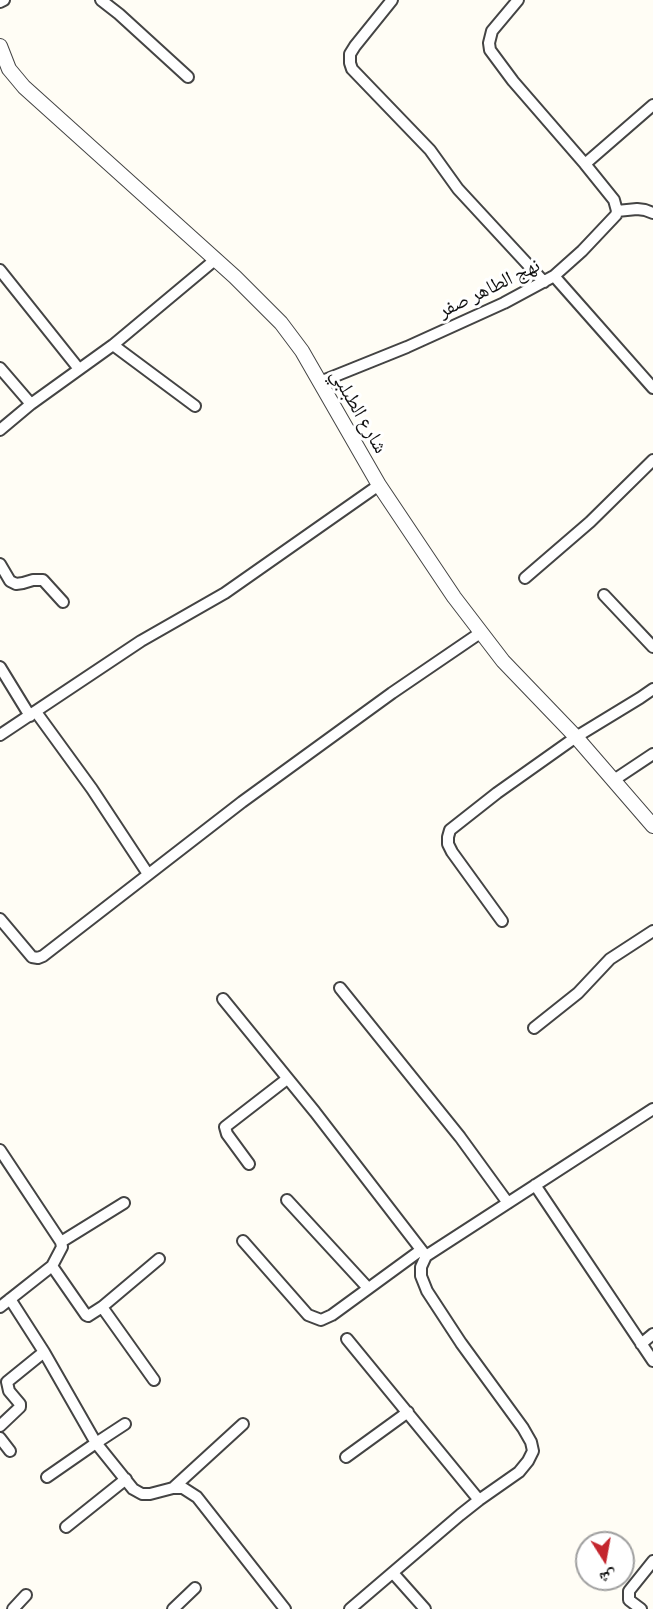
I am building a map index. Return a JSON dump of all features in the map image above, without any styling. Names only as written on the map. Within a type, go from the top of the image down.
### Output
[{"type":"street","points":[[0,2],[4,0]]},
{"type":"street","points":[[101,0],[188,77]]},
{"type":"street","points":[[392,0],[350,54],[352,69],[430,150],[458,189],[549,279],[653,388]]},
{"type":"street","points":[[518,0],[492,31],[490,50],[513,81],[614,200],[617,211],[638,209],[653,213]]},
{"type":"street","name":"شارع الطبلبي","points":[[0,46],[4,67],[24,87],[216,260],[281,323],[302,351],[379,485],[480,633],[503,661],[576,737],[653,826]]},
{"type":"street","points":[[585,164],[653,105]]},
{"type":"street","name":"نهج الطاهر صفر","points":[[320,382],[407,347],[504,303],[549,279],[604,228],[617,211]]},
{"type":"street","points":[[0,430],[31,404],[113,345],[216,260]]},
{"type":"street","points":[[0,270],[79,369]]},
{"type":"street","points":[[113,345],[195,406]]},
{"type":"street","points":[[0,368],[31,404]]},
{"type":"street","points":[[525,578],[590,522],[653,460]]},
{"type":"street","points":[[0,735],[141,641],[225,593],[379,485]]},
{"type":"street","points":[[0,564],[10,581],[16,584],[43,580],[63,602]]},
{"type":"street","points":[[604,595],[653,647]]},
{"type":"street","points":[[0,919],[32,957],[43,956],[242,802],[364,713],[480,633]]},
{"type":"street","points":[[0,667],[33,714],[92,789],[148,874]]},
{"type":"street","points":[[501,921],[452,852],[448,844],[450,830],[497,793],[576,737],[653,689]]},
{"type":"street","points":[[614,780],[653,754]]},
{"type":"street","points":[[534,1028],[578,993],[610,959],[653,931]]},
{"type":"street","points":[[340,988],[460,1137],[508,1203]]},
{"type":"street","points":[[223,999],[340,1143],[423,1253],[421,1276],[427,1291],[487,1380],[523,1428],[533,1450],[519,1472],[479,1500],[350,1609]]},
{"type":"street","points":[[249,1164],[227,1134],[225,1127],[287,1079]]},
{"type":"street","points":[[243,1241],[308,1316],[321,1320],[332,1315],[368,1288],[423,1253],[508,1203],[653,1109]]},
{"type":"street","points":[[0,1150],[61,1242],[62,1248],[52,1266],[0,1307]]},
{"type":"street","points":[[535,1185],[653,1361]]},
{"type":"street","points":[[287,1200],[368,1288]]},
{"type":"street","points":[[61,1242],[124,1203]]},
{"type":"street","points":[[52,1266],[87,1315],[90,1315],[102,1308],[159,1259]]},
{"type":"street","points":[[9,1299],[44,1352],[96,1443],[133,1489],[142,1494],[150,1494],[174,1488],[188,1490],[197,1497],[285,1609]]},
{"type":"street","points":[[102,1308],[154,1380]]},
{"type":"street","points":[[641,1344],[653,1334]]},
{"type":"street","points":[[347,1339],[479,1500]]},
{"type":"street","points":[[0,1426],[20,1407],[9,1391],[7,1382],[44,1352]]},
{"type":"street","points":[[346,1456],[408,1412]]},
{"type":"street","points":[[47,1477],[124,1424]]},
{"type":"street","points":[[174,1488],[243,1424]]},
{"type":"street","points":[[0,1438],[10,1450]]},
{"type":"street","points":[[66,1527],[126,1479]]},
{"type":"street","points":[[641,1609],[629,1600],[629,1591],[653,1561]]},
{"type":"street","points":[[393,1573],[425,1609]]},
{"type":"street","points":[[174,1609],[195,1588]]},
{"type":"street","points":[[13,1609],[26,1595]]}]
